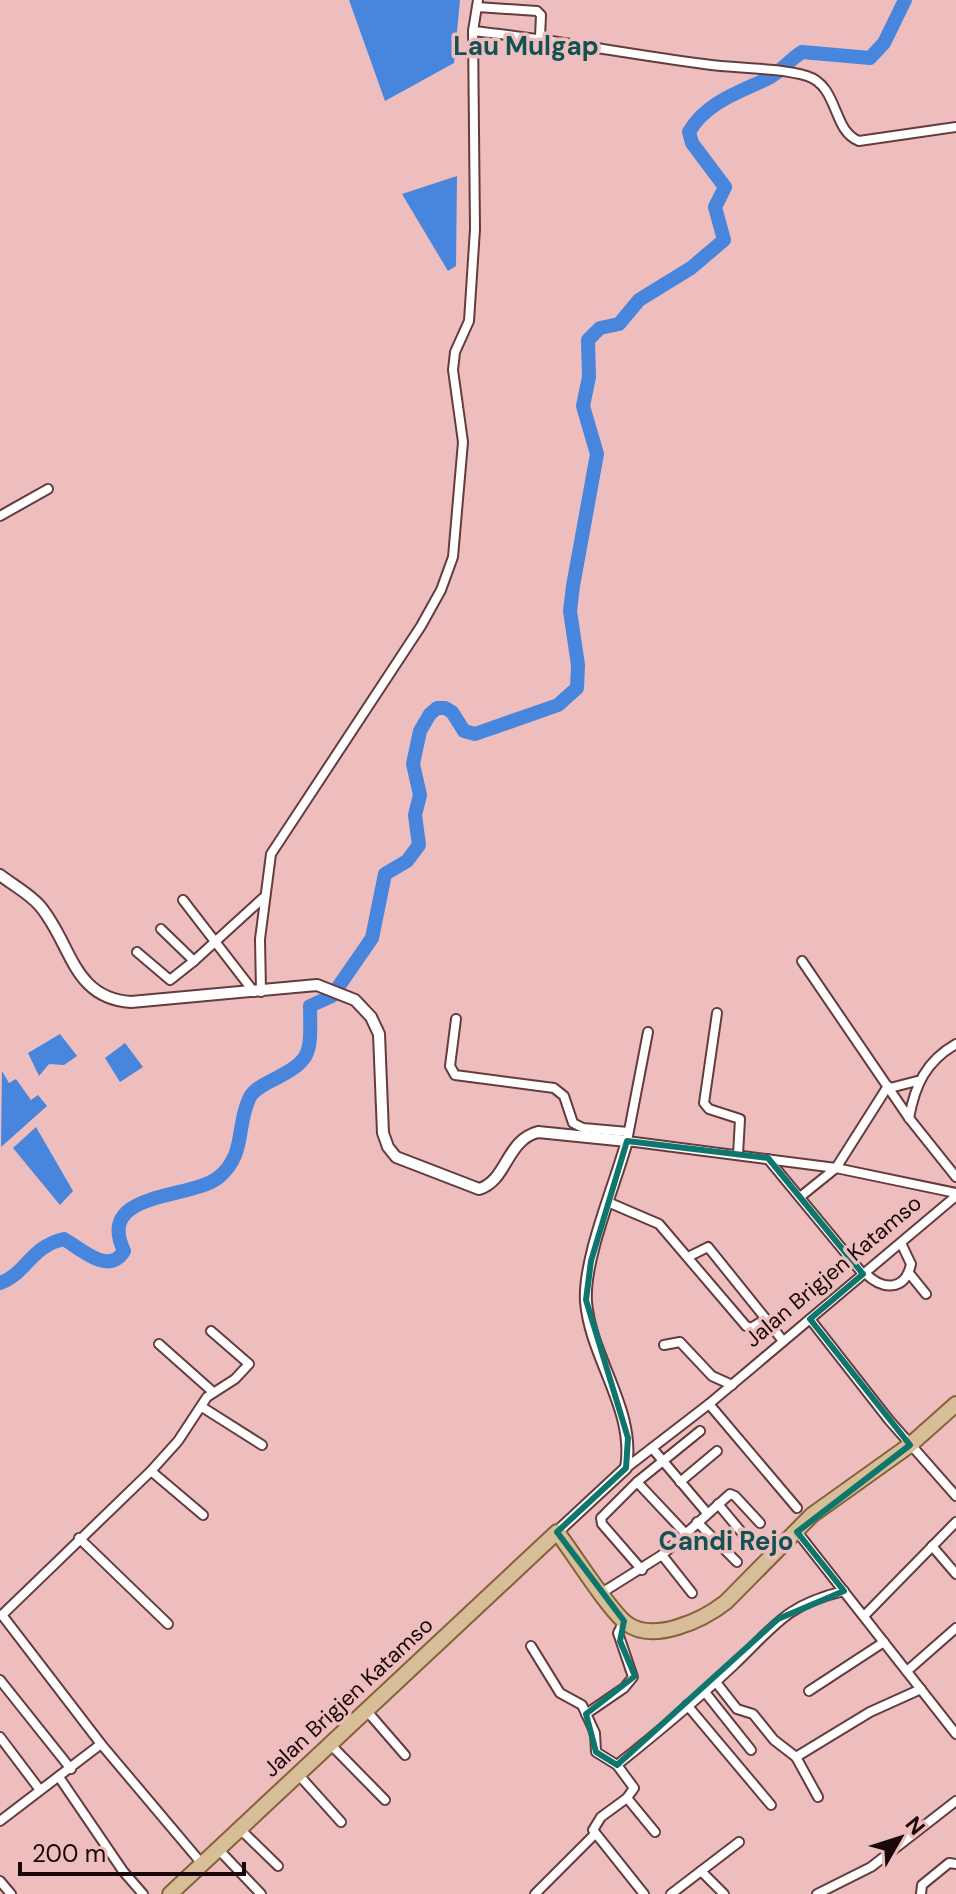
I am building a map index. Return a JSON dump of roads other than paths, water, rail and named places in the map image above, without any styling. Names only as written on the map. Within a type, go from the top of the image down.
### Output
[{"type":"main road","points":[[557,1532],[624,1621],[654,1630],[712,1612],[833,1498],[910,1445],[956,1404]]},
{"type":"main road","name":"Jalan Brigjen Katamso","points":[[170,1894],[557,1532]]},
{"type":"street","points":[[258,992],[263,898],[271,854],[421,626],[441,590],[453,557],[463,442],[453,370],[455,352],[469,321],[475,229],[473,31],[478,3],[537,11],[541,15],[540,37]]},
{"type":"street","points":[[473,31],[540,37],[704,64],[808,76],[822,84],[849,136],[859,141],[956,127]]},
{"type":"street","points":[[0,516],[48,489]]},
{"type":"street","points":[[0,875],[41,907],[88,985],[99,995],[131,1002],[317,985],[355,1000],[371,1017],[379,1034],[383,1133],[396,1157],[479,1189],[490,1184],[515,1144],[529,1134],[628,1136]]},
{"type":"street","points":[[137,952],[170,980],[263,898]]},
{"type":"street","points":[[183,900],[258,992]]},
{"type":"street","points":[[161,929],[194,961]]},
{"type":"street","points":[[802,961],[909,1118],[956,1177]]},
{"type":"street","points":[[717,1013],[704,1103],[709,1109],[740,1119],[738,1155]]},
{"type":"street","points":[[456,1019],[450,1066],[455,1075],[554,1088],[564,1096],[573,1123],[583,1128],[738,1155],[836,1168],[956,1194]]},
{"type":"street","points":[[557,1532],[626,1468],[628,1438],[586,1300],[591,1261],[628,1136],[648,1032]]},
{"type":"street","points":[[909,1118],[917,1081],[933,1061],[956,1044]]},
{"type":"street","points":[[800,1197],[836,1168],[889,1087],[917,1081]]},
{"type":"street","points":[[768,1158],[875,1283],[896,1286],[909,1273],[910,1257],[901,1243]]},
{"type":"street","name":"Jalan Brigjen Katamso","points":[[626,1468],[732,1385],[956,1194]]},
{"type":"street","points":[[610,1203],[659,1224],[690,1256],[746,1326],[751,1328],[766,1319]]},
{"type":"street","points":[[690,1256],[708,1247],[783,1341]]},
{"type":"street","points":[[909,1273],[926,1294]]},
{"type":"street","points":[[810,1319],[910,1445],[956,1496]]},
{"type":"street","points":[[203,1865],[101,1744],[1,1616],[151,1471],[213,1392],[235,1379],[250,1363],[211,1331]]},
{"type":"street","points":[[664,1345],[680,1342],[712,1376],[732,1385]]},
{"type":"street","points":[[159,1344],[213,1392]]},
{"type":"street","points":[[709,1404],[797,1508]]},
{"type":"street","points":[[202,1407],[262,1445]]},
{"type":"street","points":[[642,1570],[600,1520],[637,1482],[700,1431]]},
{"type":"street","points":[[652,1448],[707,1513]]},
{"type":"street","points":[[680,1482],[717,1451]]},
{"type":"street","points":[[151,1471],[203,1515]]},
{"type":"street","points":[[637,1482],[685,1533]]},
{"type":"street","points":[[603,1592],[642,1570],[707,1513],[734,1494],[760,1523]]},
{"type":"street","points":[[718,1504],[748,1540]]},
{"type":"street","points":[[697,1522],[737,1562]]},
{"type":"street","points":[[864,1616],[956,1522]]},
{"type":"street","points":[[798,1533],[956,1734]]},
{"type":"street","points":[[79,1538],[168,1624]]},
{"type":"street","points":[[932,1546],[956,1574]]},
{"type":"street","points":[[662,1555],[692,1593]]},
{"type":"street","points":[[617,1765],[704,1691],[778,1619],[825,1595],[844,1591]]},
{"type":"street","points":[[586,1714],[624,1688],[633,1677],[618,1633],[624,1621]]},
{"type":"street","points":[[907,1671],[956,1628]]},
{"type":"street","points":[[809,1691],[884,1642]]},
{"type":"street","points":[[531,1646],[560,1693],[579,1702],[595,1733],[596,1752],[617,1765],[634,1788],[627,1798],[595,1824],[595,1834],[644,1894]]},
{"type":"street","points":[[0,1680],[71,1769]]},
{"type":"street","points":[[715,1681],[737,1709],[753,1714],[774,1740],[796,1757],[818,1797]]},
{"type":"street","points":[[796,1757],[870,1712],[921,1689]]},
{"type":"street","points":[[704,1691],[751,1750]]},
{"type":"street","points":[[687,1705],[771,1805]]},
{"type":"street","points":[[366,1709],[405,1755]]},
{"type":"street","points":[[0,1737],[40,1790]]},
{"type":"street","points":[[329,1743],[385,1800]]},
{"type":"street","points":[[0,1821],[101,1744]]},
{"type":"street","points":[[297,1773],[341,1822]]},
{"type":"street","points":[[59,1777],[123,1871],[143,1894]]},
{"type":"street","points":[[627,1798],[655,1832]]},
{"type":"street","points":[[817,1894],[871,1867],[956,1801]]},
{"type":"street","points":[[241,1830],[278,1866]]},
{"type":"street","points":[[535,1894],[595,1834]]},
{"type":"street","points":[[671,1894],[739,1842]]},
{"type":"street","points":[[219,1850],[261,1894]]},
{"type":"street","points":[[921,1894],[922,1885],[949,1863],[956,1864]]},
{"type":"street","points":[[701,1871],[724,1894]]},
{"type":"street","points":[[0,1881],[11,1894]]},
{"type":"water","points":[[349,0],[460,0],[454,63],[385,101]]},
{"type":"water","points":[[457,176],[456,266],[448,271],[402,194]]},
{"type":"water","points":[[60,1034],[77,1056],[64,1065],[49,1064],[39,1076],[28,1053]]},
{"type":"water","points":[[125,1043],[143,1067],[120,1082],[105,1058]]},
{"type":"water","points":[[2,1071],[9,1083],[16,1079],[31,1100],[38,1095],[47,1106],[1,1147]]},
{"type":"water","points":[[36,1127],[73,1191],[60,1205],[13,1148]]},
{"type":"waterway","points":[[0,1283],[16,1274],[44,1248],[64,1239],[103,1261],[118,1258],[124,1251],[119,1231],[123,1217],[134,1207],[206,1184],[228,1168],[237,1150],[250,1096],[293,1069],[306,1055],[310,1037],[310,1006],[332,996],[372,938],[385,874],[407,861],[419,845],[415,815],[420,795],[413,764],[420,731],[430,714],[437,708],[445,708],[452,712],[464,731],[475,734],[558,705],[577,688],[578,665],[570,611],[597,454],[583,406],[589,377],[588,340],[600,328],[619,324],[639,300],[691,268],[724,240],[715,207],[725,187],[692,143],[689,132],[704,113],[772,76],[802,52],[870,58],[884,43],[905,0]]},
{"type":"district","name":"Lau Mulgap","points":[[526,46]]},
{"type":"district","name":"Candi Rejo","points":[[726,1541]]}]
